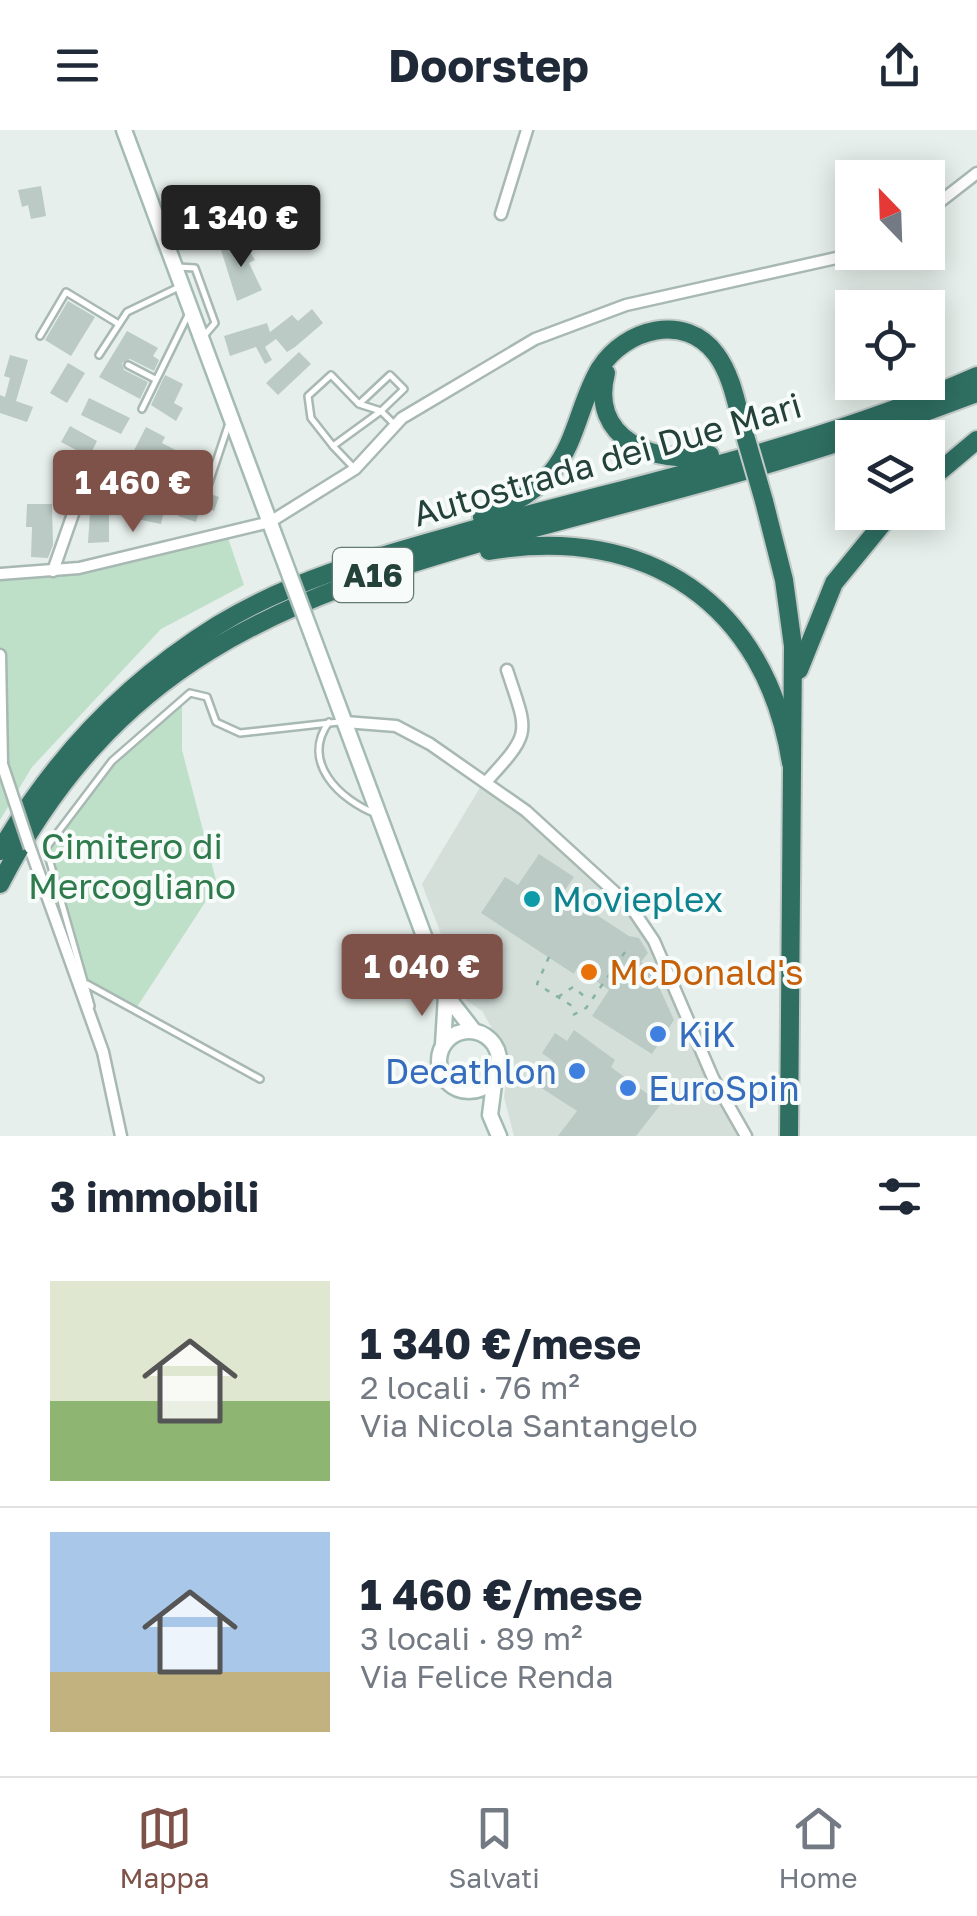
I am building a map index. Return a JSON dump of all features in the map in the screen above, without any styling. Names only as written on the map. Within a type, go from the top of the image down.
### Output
[{"type":"highway","points":[[170,657],[216,619],[276,586],[473,521],[532,490],[560,461],[600,370],[617,350],[635,336],[655,330],[675,329],[696,336],[722,362],[764,501],[789,606],[793,690],[788,1136]]},
{"type":"highway","points":[[617,350],[603,392],[610,423],[641,450],[675,458],[702,456],[759,442],[977,376]]},
{"type":"highway","name":"Autostrada dei Due Mari","points":[[0,851],[38,791],[78,740],[170,657],[252,606],[348,567],[842,426],[977,376]]},
{"type":"highway","name":"Autostrada dei Due Mari","points":[[902,420],[977,392]]},
{"type":"highway","points":[[945,467],[977,440]]},
{"type":"highway","name":"Autostrada dei Due Mari","points":[[0,884],[50,799],[111,728],[180,668],[258,620],[328,590],[421,560],[835,443]]},
{"type":"highway","points":[[793,690],[813,626],[834,583],[877,530]]},
{"type":"highway","points":[[258,620],[478,553],[555,546],[615,553],[680,579],[739,632],[773,689],[791,762]]},
{"type":"highway","points":[[789,1093],[798,1136]]},
{"type":"main road","points":[[124,130],[316,643],[337,722],[379,814],[446,995],[474,1031],[496,1048],[490,1115]]},
{"type":"main road","points":[[446,995],[439,1065],[454,1087],[490,1115],[499,1136]]},
{"type":"main road","points":[[443,1045],[456,1033],[474,1031]]},
{"type":"main road","points":[[454,1087],[472,1091],[495,1076]]},
{"type":"street","points":[[501,214],[527,130]]},
{"type":"street","points":[[945,198],[977,173]]},
{"type":"street","points":[[0,574],[53,571],[271,526],[356,469],[395,426],[459,381],[535,339],[626,305],[835,258]]},
{"type":"street","points":[[53,571],[88,470]]},
{"type":"street","points":[[0,654],[1,756],[103,1052],[121,1136]]},
{"type":"street","points":[[486,782],[520,746],[526,726],[506,670]]},
{"type":"street","points":[[337,722],[396,726],[486,782],[526,811],[645,923],[714,1078],[746,1136]]},
{"type":"lane","points":[[174,267],[195,268],[216,322],[202,339]]},
{"type":"lane","points":[[100,354],[117,323],[137,304],[181,286]]},
{"type":"lane","points":[[40,336],[66,292],[117,323]]},
{"type":"lane","points":[[142,409],[190,309]]},
{"type":"lane","points":[[128,365],[156,379]]},
{"type":"lane","points":[[356,469],[310,418],[308,396],[332,375],[359,404],[380,411],[395,426]]},
{"type":"lane","points":[[333,446],[404,389],[390,375],[359,404]]},
{"type":"lane","points":[[207,489],[231,418]]},
{"type":"lane","points":[[103,1052],[46,848],[112,761],[190,693],[207,697],[216,722],[240,733],[337,722]]},
{"type":"lane","points":[[337,722],[320,734],[320,765],[348,803],[379,814]]},
{"type":"lane","points":[[86,984],[260,1079]]},
{"type":"path","points":[[549,957],[536,982],[577,1009],[586,1008],[625,952]]},
{"type":"path","points":[[557,998],[573,986],[584,996]]},
{"type":"path","points":[[574,1015],[577,1009]]},
{"type":"shaded area","points":[[484,781],[526,811],[645,923],[746,1136],[514,1136],[504,1097],[509,1063],[505,1051],[482,1011],[466,1000],[422,884]]},
{"type":"green space","points":[[228,538],[244,585],[161,629],[32,767],[0,820],[0,576],[71,573]]},
{"type":"green space","name":"Cimitero di Mercogliano","points":[[182,701],[182,750],[217,884],[135,1010],[85,983],[46,848],[125,751]]},
{"type":"building","points":[[41,186],[46,216],[31,219],[28,205],[22,207],[18,190]]},
{"type":"building","points":[[243,241],[255,260],[249,263],[262,290],[237,301],[221,250]]},
{"type":"building","points":[[68,301],[95,317],[71,356],[45,340]]},
{"type":"building","points":[[312,309],[323,323],[287,352],[276,339],[265,347],[272,360],[265,364],[256,347],[230,356],[224,336],[267,323],[270,332],[292,315],[298,321]]},
{"type":"building","points":[[127,331],[158,348],[153,356],[159,360],[154,371],[130,359],[122,363],[124,370],[148,382],[140,399],[99,377]]},
{"type":"building","points":[[299,352],[311,364],[278,395],[266,383]]},
{"type":"building","points":[[10,355],[28,360],[16,401],[33,407],[27,422],[0,413],[0,395],[5,397],[10,378],[4,376]]},
{"type":"building","points":[[68,363],[85,373],[67,403],[50,393]]},
{"type":"building","points":[[165,375],[183,384],[174,403],[183,408],[176,421],[151,405]]},
{"type":"building","points":[[89,398],[130,418],[121,434],[81,415]]},
{"type":"building","points":[[70,426],[97,441],[89,457],[61,442]]},
{"type":"building","points":[[146,427],[165,437],[162,443],[187,456],[178,480],[127,464]]},
{"type":"building","points":[[189,486],[219,497],[214,511],[201,506],[196,522],[178,516]]},
{"type":"building","points":[[143,491],[167,497],[161,524],[137,519]]},
{"type":"building","points":[[91,497],[109,498],[109,542],[88,543]]},
{"type":"building","points":[[27,504],[52,504],[53,545],[48,558],[31,557],[32,527],[26,527]]},
{"type":"building","points":[[539,854],[574,877],[563,893],[629,936],[639,938],[648,953],[641,962],[651,969],[674,1020],[652,1054],[592,1016],[609,990],[577,968],[574,974],[481,913],[505,877],[518,885]]},
{"type":"building","points":[[369,953],[413,961],[419,976],[375,970]]},
{"type":"building","points":[[574,1030],[615,1060],[611,1067],[661,1104],[636,1136],[558,1136],[577,1111],[537,1085],[553,1061],[542,1053],[555,1033],[567,1041]]},
{"type":"place","name":"Movieplex","points":[[532,899]]},
{"type":"place","name":"McDonald's","points":[[589,972]]},
{"type":"place","name":"KiK","points":[[658,1034]]},
{"type":"place","name":"Decathlon","points":[[577,1071]]},
{"type":"place","name":"EuroSpin","points":[[628,1088]]}]
